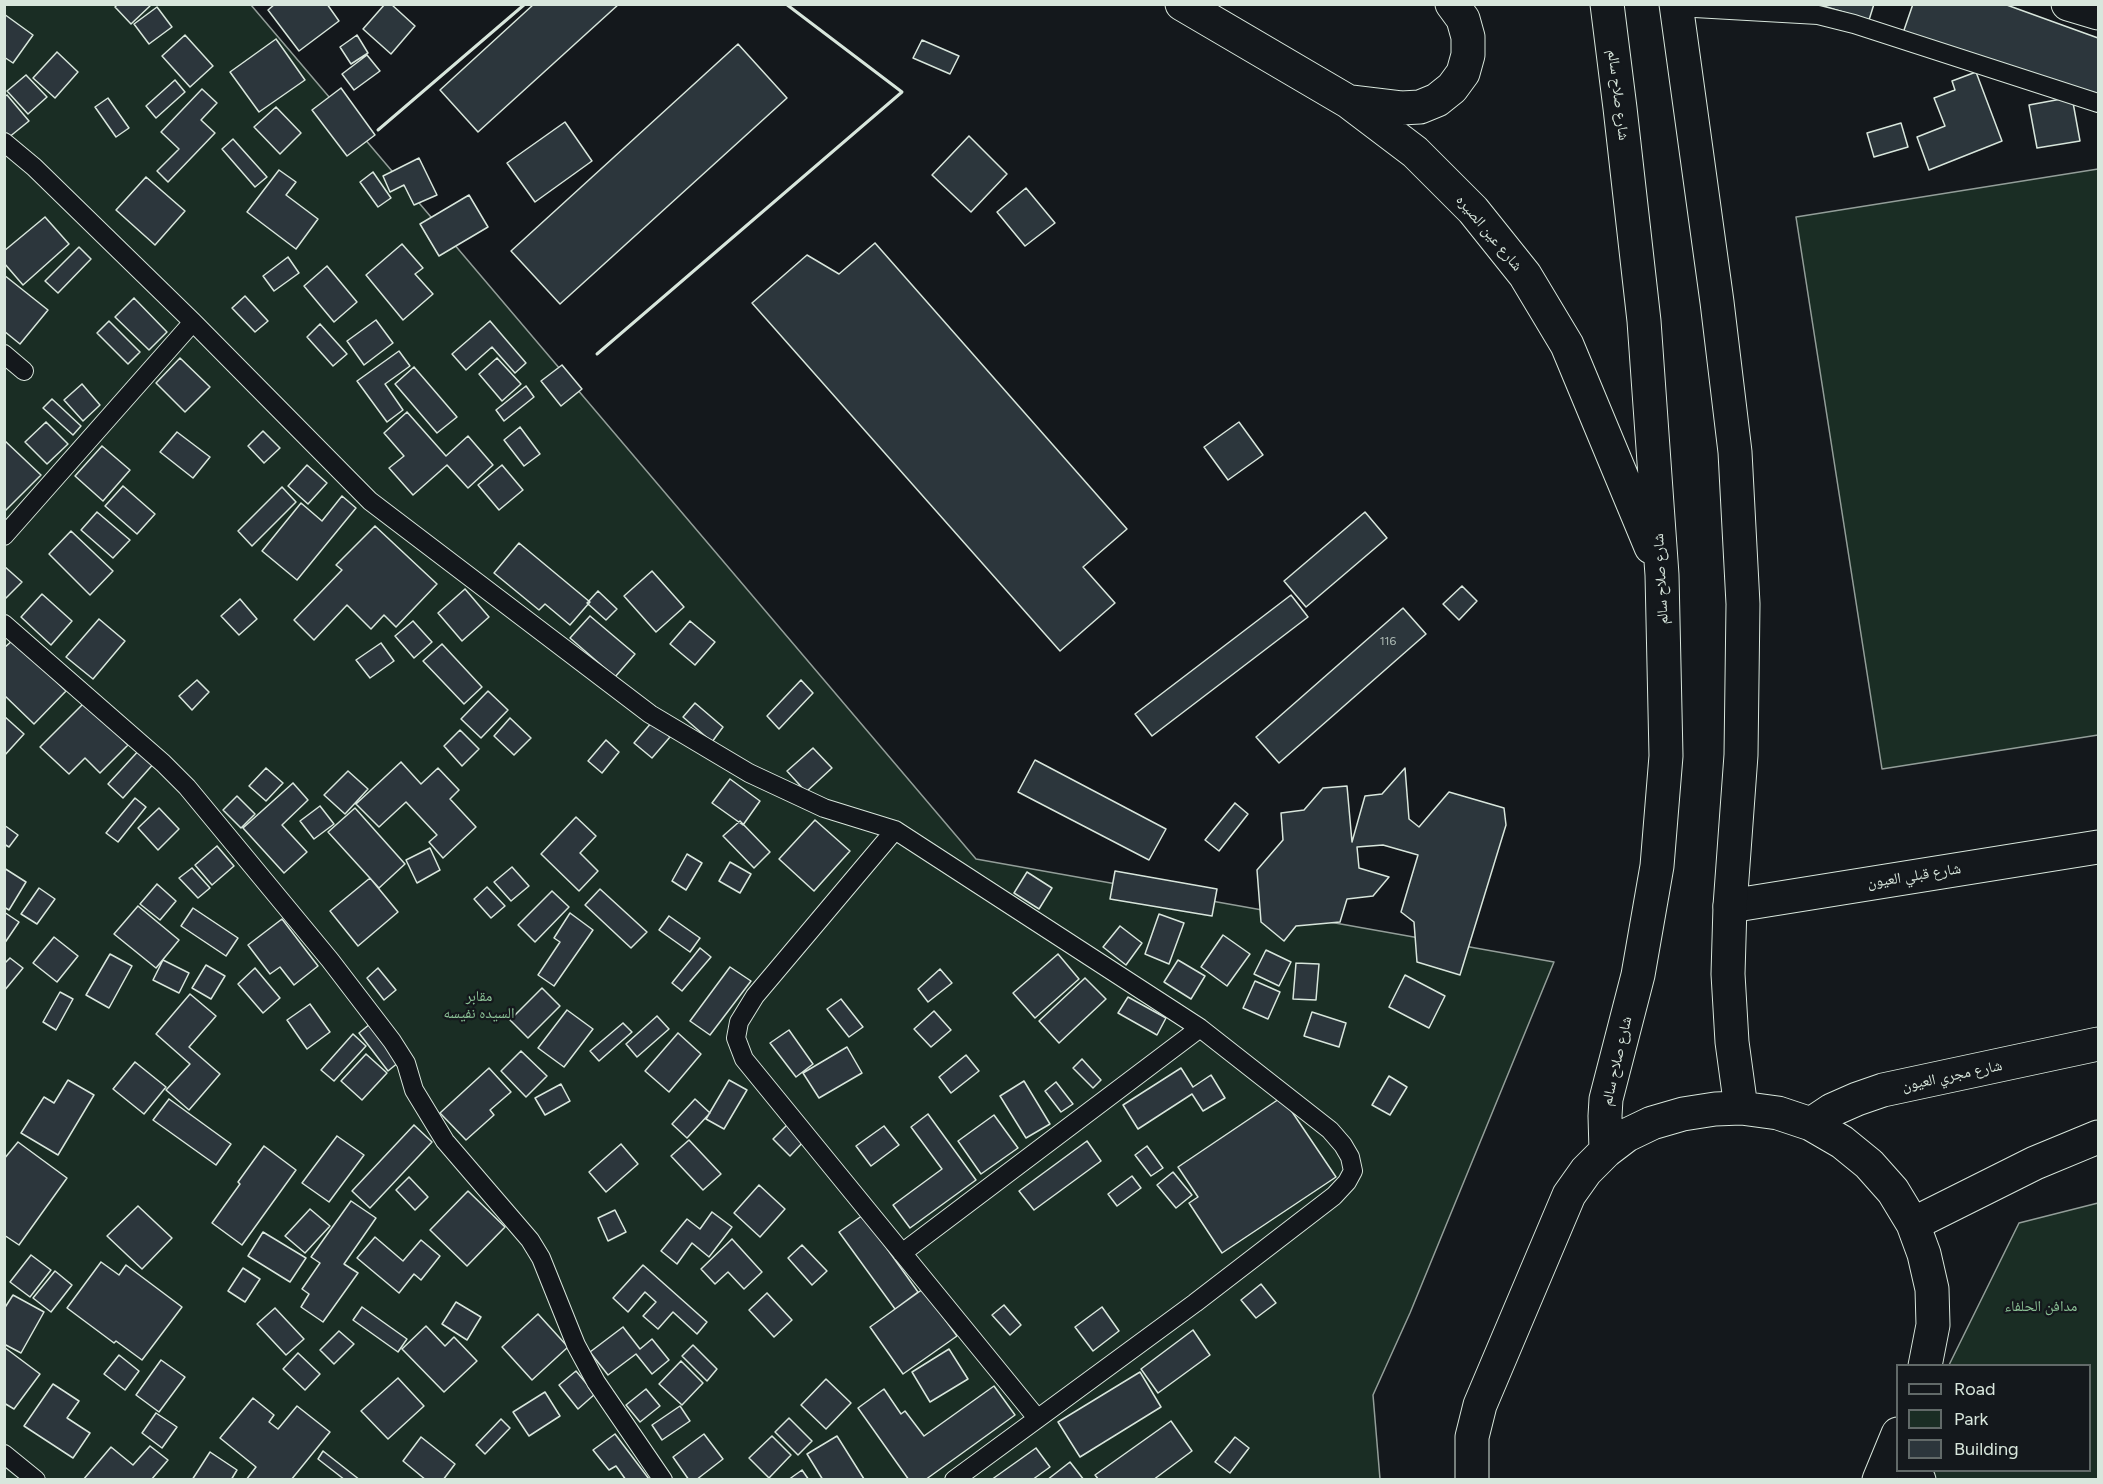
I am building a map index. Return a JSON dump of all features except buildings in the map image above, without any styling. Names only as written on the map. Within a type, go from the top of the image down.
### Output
[{"type":"main road","name":"شارع عين الصيره","points":[[1182,4],[1349,102],[1415,152],[1473,210],[1525,275],[1567,345],[1662,575]]},
{"type":"main road","points":[[1349,102],[1401,108],[1420,107],[1437,100],[1452,88],[1463,73],[1468,55],[1468,37],[1462,19],[1452,4]]},
{"type":"main road","name":"شارع صلاح سالم","points":[[1606,1151],[1606,1098],[1638,975],[1658,866],[1666,756],[1662,575],[1644,321],[1607,4]]},
{"type":"main road","points":[[2068,4],[2098,13]]},
{"type":"main road","points":[[1676,6],[1717,302],[1735,452],[1743,604],[1741,755],[1730,906],[1728,986],[1732,1042],[1741,1108]]},
{"type":"main road","name":"شارع قبلي العيون","points":[[1730,906],[2098,847]]},
{"type":"main road","name":"شارع مجري العيون","points":[[1811,1124],[1840,1106],[1883,1090],[2098,1044]]},
{"type":"main road","points":[[1472,1479],[1473,1437],[1480,1405],[1569,1196],[1586,1171],[1606,1151],[1627,1135],[1652,1123],[1683,1114],[1741,1108],[1778,1113],[1811,1124],[1842,1142],[1869,1164],[1893,1191],[1913,1224],[1924,1254],[1932,1289],[1933,1325],[1925,1364]]},
{"type":"main road","points":[[1913,1224],[2036,1163],[2098,1137]]},
{"type":"main road","points":[[1879,1479],[1896,1456]]},
{"type":"lane","points":[[1676,6],[1818,15],[2098,103]]},
{"type":"lane","points":[[4,142],[34,167],[193,322],[370,501],[650,714],[749,773],[824,808],[895,830],[1200,1028],[1330,1130],[1350,1157],[1353,1171],[1347,1182],[1325,1203],[1195,1303],[954,1479]]},
{"type":"lane","points":[[4,536],[193,322]]},
{"type":"lane","points":[[4,354],[24,371]]},
{"type":"lane","points":[[4,624],[179,779],[330,960],[401,1055],[406,1063],[414,1090],[445,1141],[530,1240],[541,1258],[576,1346],[596,1382],[663,1479]]},
{"type":"lane","points":[[895,830],[754,996],[739,1022],[736,1038],[744,1059],[1036,1418]]},
{"type":"lane","points":[[902,1252],[1200,1028]]},
{"type":"lane","points":[[4,1454],[36,1479]]},
{"type":"green space","name":"مقابر السيده نفيسه","points":[[5,5],[251,5],[976,859],[1554,962],[1410,1313],[1373,1395],[1380,1479],[5,1480]]},
{"type":"green space","points":[[2098,169],[2098,735],[1882,769],[1796,217]]},
{"type":"green space","name":"مدافن الحلفاء","points":[[2098,1203],[2098,1479],[1892,1480],[1897,1472],[2091,1472],[2091,1364],[1949,1364],[2019,1223]]},
{"type":"wall","points":[[378,130],[525,4]]},
{"type":"wall","points":[[597,354],[902,92],[786,4]]}]
